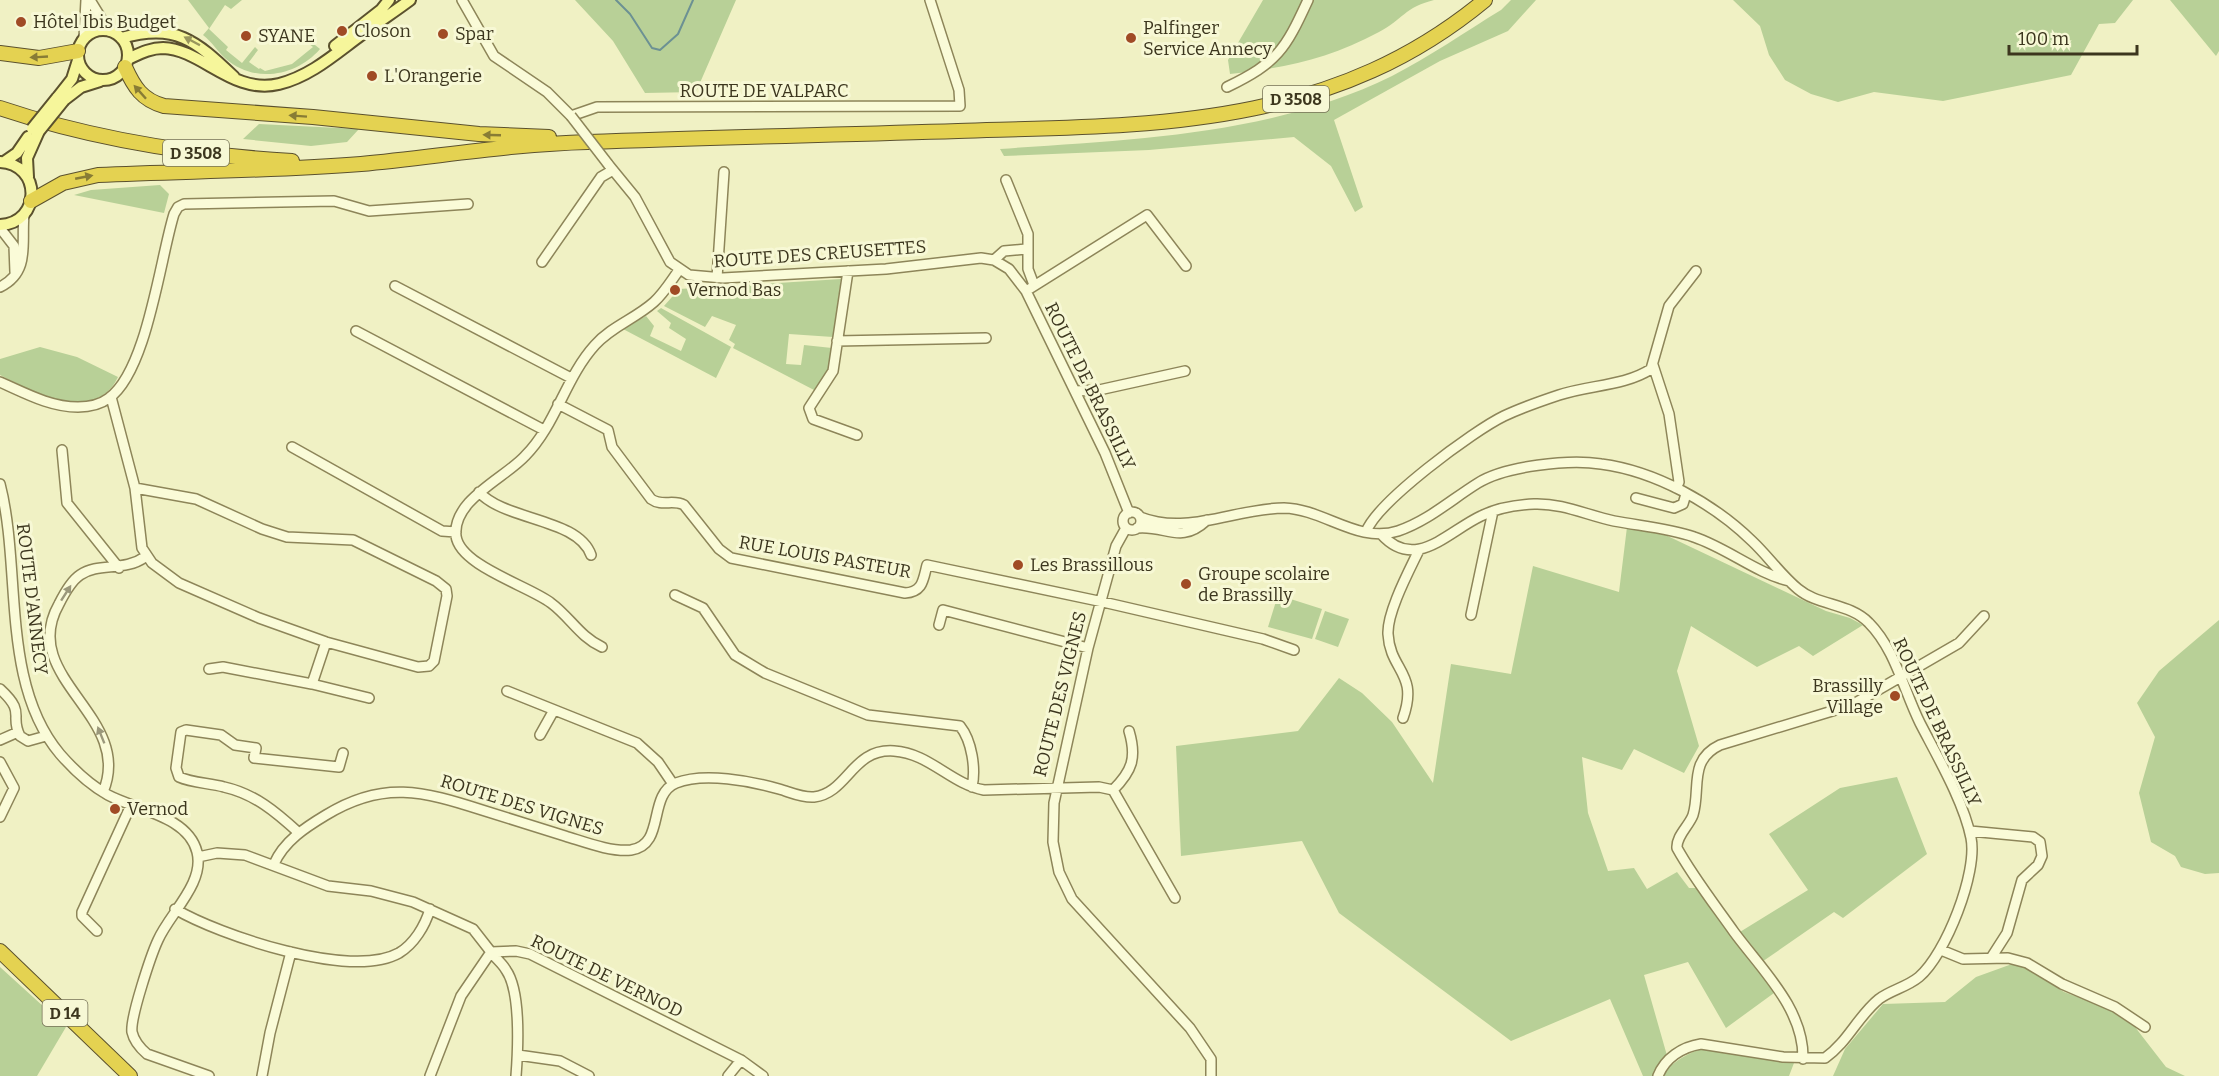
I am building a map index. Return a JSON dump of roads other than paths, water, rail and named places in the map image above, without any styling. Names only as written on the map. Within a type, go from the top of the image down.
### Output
[{"type":"highway","name":"D 3508","points":[[0,108],[105,138],[186,152],[293,161],[396,160],[541,145],[614,141],[1095,127],[1226,115],[1302,98],[1372,71],[1439,34],[1485,0]]},
{"type":"highway","points":[[0,53],[39,58],[80,49]]},
{"type":"highway","points":[[127,63],[143,96],[164,106],[322,117],[479,134],[614,141]]},
{"type":"highway","points":[[32,201],[52,187],[86,176],[256,171],[396,160]]},
{"type":"highway","name":"D 14","points":[[0,951],[130,1076]]},
{"type":"main road","points":[[313,69],[322,57],[381,10],[389,0]]},
{"type":"main road","points":[[60,99],[81,87],[115,78],[127,63],[148,50],[167,49],[185,54],[218,73],[236,79],[264,85],[278,84],[324,64],[410,0]]},
{"type":"main road","points":[[2,162],[17,153],[60,99],[72,79],[80,49],[96,31],[109,31],[121,38],[125,44],[127,63]]},
{"type":"main road","points":[[121,38],[150,32],[180,35],[203,48],[236,79]]},
{"type":"main road","points":[[80,49],[83,71],[100,81]]},
{"type":"main road","points":[[0,226],[15,222],[24,215],[32,201],[27,158],[36,130]]},
{"type":"main road","points":[[2,162],[18,167],[28,178]]},
{"type":"street","points":[[88,0],[109,31]]},
{"type":"street","points":[[80,49],[88,0]]},
{"type":"street","points":[[462,0],[494,56],[540,87],[570,116],[635,197],[665,255],[679,270],[655,302],[612,329],[597,343],[571,378],[544,430],[525,457],[466,504],[456,532],[460,544],[473,559],[544,598],[566,616],[586,639],[602,647]]},
{"type":"street","name":"ROUTE DE VALPARC","points":[[570,116],[597,107],[960,106],[959,90],[930,0]]},
{"type":"street","points":[[1227,87],[1268,65],[1293,33],[1308,0]]},
{"type":"street","points":[[542,261],[610,167]]},
{"type":"street","points":[[717,278],[723,172]]},
{"type":"street","points":[[1006,180],[1028,234],[1026,249],[1030,288],[1147,215],[1186,267]]},
{"type":"street","points":[[0,382],[59,405],[87,406],[111,397],[127,376],[138,354],[173,219],[180,205],[205,202],[334,201],[369,211],[468,204]]},
{"type":"street","points":[[0,287],[14,274],[24,259],[24,215]]},
{"type":"street","points":[[0,226],[15,250],[14,274]]},
{"type":"street","points":[[994,260],[1004,251],[1026,249]]},
{"type":"street","name":"ROUTE DES CREUSETTES","points":[[679,270],[695,276],[717,278],[848,271],[977,258],[994,260]]},
{"type":"street","name":"ROUTE DE BRASSILLY","points":[[994,260],[1030,288],[1130,513],[1169,525],[1284,508],[1313,512],[1366,532],[1381,534],[1412,525],[1481,481],[1507,472],[1594,463],[1633,471],[1676,488],[1747,536],[1790,581],[1807,595],[1850,610],[1868,621],[1901,679],[1943,767],[1970,831],[1972,850],[1960,904],[1941,950],[1917,978],[1878,1000],[1828,1056],[1803,1059]]},
{"type":"street","points":[[848,271],[833,371],[810,405],[809,411],[813,419],[857,435]]},
{"type":"street","points":[[1676,488],[1679,482],[1669,414],[1653,365],[1669,306],[1696,271]]},
{"type":"street","points":[[395,286],[571,378]]},
{"type":"street","points":[[356,331],[544,430]]},
{"type":"street","points":[[837,340],[986,338]]},
{"type":"street","points":[[1366,532],[1373,518],[1432,467],[1496,421],[1561,395],[1638,376],[1653,365]]},
{"type":"street","points":[[1075,391],[1099,390],[1185,371]]},
{"type":"street","points":[[111,397],[135,488],[145,557],[170,578],[259,618],[326,642],[418,667],[429,666],[435,657],[447,596],[446,589],[441,584],[353,540],[287,537],[262,529],[196,499],[135,488]]},
{"type":"street","name":"RUE LOUIS PASTEUR","points":[[558,404],[608,430],[612,447],[651,499],[660,503],[678,502],[684,505],[719,549],[731,558],[905,593],[918,590],[922,585],[927,565],[1100,602]]},
{"type":"street","points":[[292,447],[442,531],[456,532]]},
{"type":"street","points":[[62,450],[67,503],[119,568]]},
{"type":"street","name":"ROUTE D'ANNECY","points":[[0,483],[21,664],[35,713],[46,736],[71,766],[103,792],[182,829],[191,838],[198,857]]},
{"type":"street","points":[[479,492],[492,504],[572,534],[591,555]]},
{"type":"street","points":[[1636,498],[1674,508],[1683,504],[1686,494]]},
{"type":"street","points":[[1381,534],[1393,546],[1419,550],[1493,511],[1530,504],[1557,504],[1611,520],[1694,537],[1779,579],[1790,581]]},
{"type":"street","points":[[1471,615],[1493,511]]},
{"type":"street","points":[[1126,528],[1123,519],[1130,513]]},
{"type":"street","points":[[1137,528],[1140,517]]},
{"type":"street","name":"ROUTE DE BRASSILLY","points":[[1126,528],[1153,528],[1172,534],[1187,533],[1207,520]]},
{"type":"street","name":"ROUTE DES VIGNES","points":[[274,864],[284,848],[299,833],[347,804],[394,791],[444,797],[579,840],[611,848],[631,850],[641,846],[651,837],[662,797],[673,784],[699,779],[739,780],[814,797],[830,790],[871,753],[887,751],[917,756],[972,787],[992,790],[1057,788],[1100,602],[1116,546],[1126,528]]},
{"type":"street","points":[[1403,718],[1409,698],[1408,683],[1392,652],[1388,631],[1390,618],[1419,550]]},
{"type":"street","points":[[103,792],[107,758],[103,739],[91,716],[57,666],[48,639],[55,610],[77,577],[92,570],[132,565],[145,557]]},
{"type":"street","points":[[675,595],[703,608],[735,655],[765,673],[867,715],[960,726],[970,748],[974,775],[972,787]]},
{"type":"street","points":[[1100,602],[1263,639],[1294,650]]},
{"type":"street","points":[[939,625],[943,610],[1088,648]]},
{"type":"street","points":[[1658,1076],[1673,1056],[1688,1047],[1701,1044],[1803,1059],[1800,1036],[1784,998],[1677,848],[1693,816],[1697,772],[1711,750],[1728,742],[1837,711],[1901,679],[1966,638],[1984,616]]},
{"type":"street","points":[[312,684],[326,642]]},
{"type":"street","points":[[209,669],[223,667],[312,684],[369,698]]},
{"type":"street","points":[[0,689],[14,702],[18,711],[18,732],[28,741],[46,736]]},
{"type":"street","points":[[507,691],[642,746],[658,762],[673,784]]},
{"type":"street","points":[[540,735],[554,710]]},
{"type":"street","points":[[299,833],[270,807],[250,796],[179,777],[176,768],[181,732],[186,729],[221,735],[235,746],[256,748],[254,758],[306,765],[340,766],[343,753]]},
{"type":"street","points":[[1113,790],[1133,764],[1134,752],[1129,731]]},
{"type":"street","points":[[0,740],[18,732]]},
{"type":"street","points":[[0,762],[14,788],[0,817]]},
{"type":"street","points":[[1175,898],[1113,790],[1099,787],[1057,788],[1053,808],[1053,842],[1059,872],[1068,892],[1081,911],[1190,1028],[1211,1059],[1211,1076]]},
{"type":"street","points":[[97,932],[82,916],[82,912],[131,805]]},
{"type":"street","points":[[1970,831],[2033,837],[2042,847],[2042,856],[2038,865],[2019,887],[2007,933],[1990,958]]},
{"type":"street","points":[[209,1076],[147,1054],[140,1047],[132,1032],[149,962],[167,922],[194,881],[198,857],[231,853],[274,864],[328,886],[371,891],[430,909],[473,929],[509,975],[517,1017],[516,1076]]},
{"type":"street","points":[[175,909],[214,929],[324,960],[387,957],[400,952],[413,940],[430,909]]},
{"type":"street","points":[[1941,950],[1963,959],[2015,959],[2027,963],[2062,984],[2115,1007],[2145,1027]]},
{"type":"street","name":"ROUTE DE VERNOD","points":[[491,952],[516,951],[530,954],[741,1060],[763,1076]]},
{"type":"street","points":[[262,1076],[270,1033],[291,952]]},
{"type":"street","points":[[430,1076],[461,996],[491,952]]},
{"type":"street","points":[[518,1055],[560,1061],[589,1076]]},
{"type":"street","points":[[728,1076],[741,1060]]},
{"type":"waterway","points":[[616,0],[630,14],[652,48],[660,50],[678,34],[693,0]]},
{"type":"place","name":"Hôtel Ibis Budget","points":[[21,22]]},
{"type":"place","name":"Closon","points":[[342,31]]},
{"type":"place","name":"Spar","points":[[443,34]]},
{"type":"place","name":"SYANE","points":[[246,36]]},
{"type":"place","name":"Palfinger Service Annecy","points":[[1131,38]]},
{"type":"place","name":"L'Orangerie","points":[[372,76]]},
{"type":"place","name":"Vernod Bas","points":[[675,290]]},
{"type":"place","name":"Les Brassillous","points":[[1018,565]]},
{"type":"place","name":"Groupe scolaire de Brassilly","points":[[1186,584]]},
{"type":"place","name":"Brassilly Village","points":[[1895,696]]},
{"type":"place","name":"Vernod","points":[[115,809]]}]
